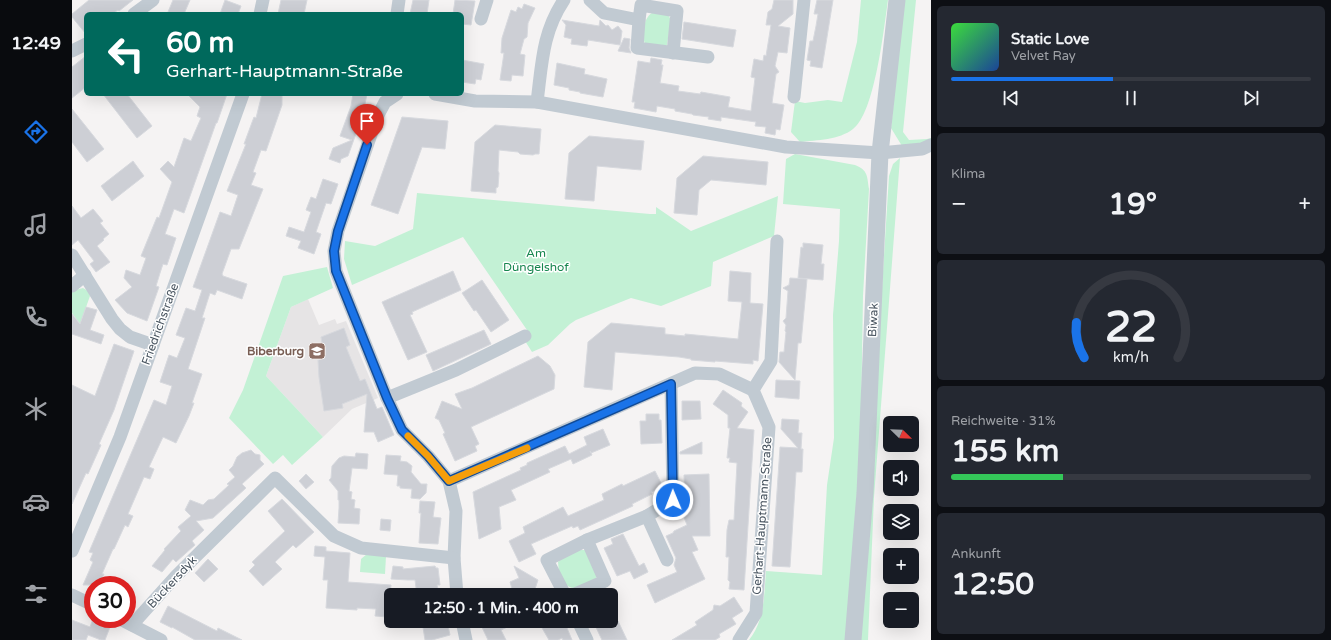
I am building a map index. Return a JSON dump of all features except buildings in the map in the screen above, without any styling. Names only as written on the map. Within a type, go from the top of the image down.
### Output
[{"type":"street","points":[[137,12],[154,0]]},
{"type":"street","points":[[260,12],[263,0]]},
{"type":"street","points":[[397,12],[399,0]]},
{"type":"street","points":[[481,19],[487,0]]},
{"type":"street","points":[[537,102],[544,43],[556,11],[564,0]]},
{"type":"street","points":[[590,0],[604,13],[639,20]]},
{"type":"street","points":[[794,97],[804,0]]},
{"type":"street","name":"Biwak","points":[[853,640],[865,493],[880,153],[897,0]]},
{"type":"street","points":[[673,52],[677,11],[641,5],[637,48],[708,57]]},
{"type":"street","points":[[72,51],[84,45]]},
{"type":"street","name":"Friedrichstraße","points":[[72,551],[120,437],[242,96]]},
{"type":"street","points":[[394,96],[385,102],[377,117],[338,231],[334,251],[336,271],[387,398],[402,430],[428,456],[449,481],[456,512],[454,558],[456,588]]},
{"type":"street","points":[[446,96],[475,101],[537,102],[786,147],[880,153],[922,149],[931,145]]},
{"type":"street","points":[[449,481],[695,373],[719,374],[753,390],[771,361],[778,241]]},
{"type":"street","points":[[72,255],[112,319],[120,329],[130,337],[153,345]]},
{"type":"street","points":[[72,286],[85,275]]},
{"type":"street","points":[[387,398],[456,370],[525,336]]},
{"type":"street","points":[[561,588],[547,560],[587,540],[647,516],[673,500],[671,384]]},
{"type":"street","name":"Gerhart-Hauptmann-Straße","points":[[739,640],[756,613],[769,427],[753,390]]},
{"type":"street","name":"Bückersdyk","points":[[136,621],[176,576],[275,478],[334,536],[362,548],[454,558]]},
{"type":"street","points":[[647,516],[666,560]]},
{"type":"street","points":[[587,540],[605,581],[589,588]]},
{"type":"street","points":[[72,595],[84,601]]},
{"type":"street","points":[[136,627],[161,640]]},
{"type":"street","points":[[463,628],[466,640]]},
{"type":"street","points":[[582,628],[588,640]]},
{"type":"shaded area","name":"Biberburg","points":[[308,299],[319,325],[335,319],[337,324],[346,321],[378,398],[352,409],[323,437],[266,376],[291,307]]},
{"type":"green space","points":[[861,0],[888,0],[873,88],[861,120],[847,133],[828,139],[800,142],[791,132],[795,101],[805,103],[828,100],[842,102],[857,42]]},
{"type":"green space","points":[[904,0],[916,0],[903,132],[909,140],[931,139],[918,145],[902,146],[891,128]]},
{"type":"green space","points":[[652,13],[668,15],[671,20],[667,45],[663,48],[646,46],[644,42],[643,33],[645,23],[649,15]]},
{"type":"green space","points":[[795,154],[855,165],[865,171],[869,189],[863,296],[861,419],[852,587],[845,640],[749,640],[761,616],[766,571],[822,575],[827,485],[834,438],[833,315],[840,209],[783,204],[786,159]]},
{"type":"green space","points":[[900,158],[874,497],[868,640],[860,640],[889,176],[893,164]]},
{"type":"green space","name":"Am Düngelshof","points":[[417,193],[650,214],[656,214],[656,207],[691,231],[778,196],[774,236],[713,262],[711,286],[661,306],[631,298],[576,320],[548,345],[532,352],[520,333],[527,330],[463,237],[352,285],[344,259],[345,241],[375,246],[413,229]]},
{"type":"green space","points":[[327,267],[333,288],[291,307],[266,376],[323,437],[292,465],[283,455],[273,464],[229,418],[243,390],[283,276]]},
{"type":"green space","points":[[83,288],[88,291],[90,296],[80,324],[72,313],[72,292]]},
{"type":"green space","points":[[577,550],[585,550],[598,576],[583,586],[577,588],[571,587],[562,579],[559,572],[558,562],[564,556]]},
{"type":"green space","points":[[367,554],[386,556],[385,574],[360,572],[361,559]]},
{"type":"slow traffic","points":[[408,436],[428,456],[449,481],[527,448]]},
{"type":"place","name":"Biberburg","points":[[317,351]]},
{"type":"route","points":[[367,145],[338,231],[334,251],[336,271],[371,360],[402,430],[428,456],[449,481],[671,384],[673,500]]}]
